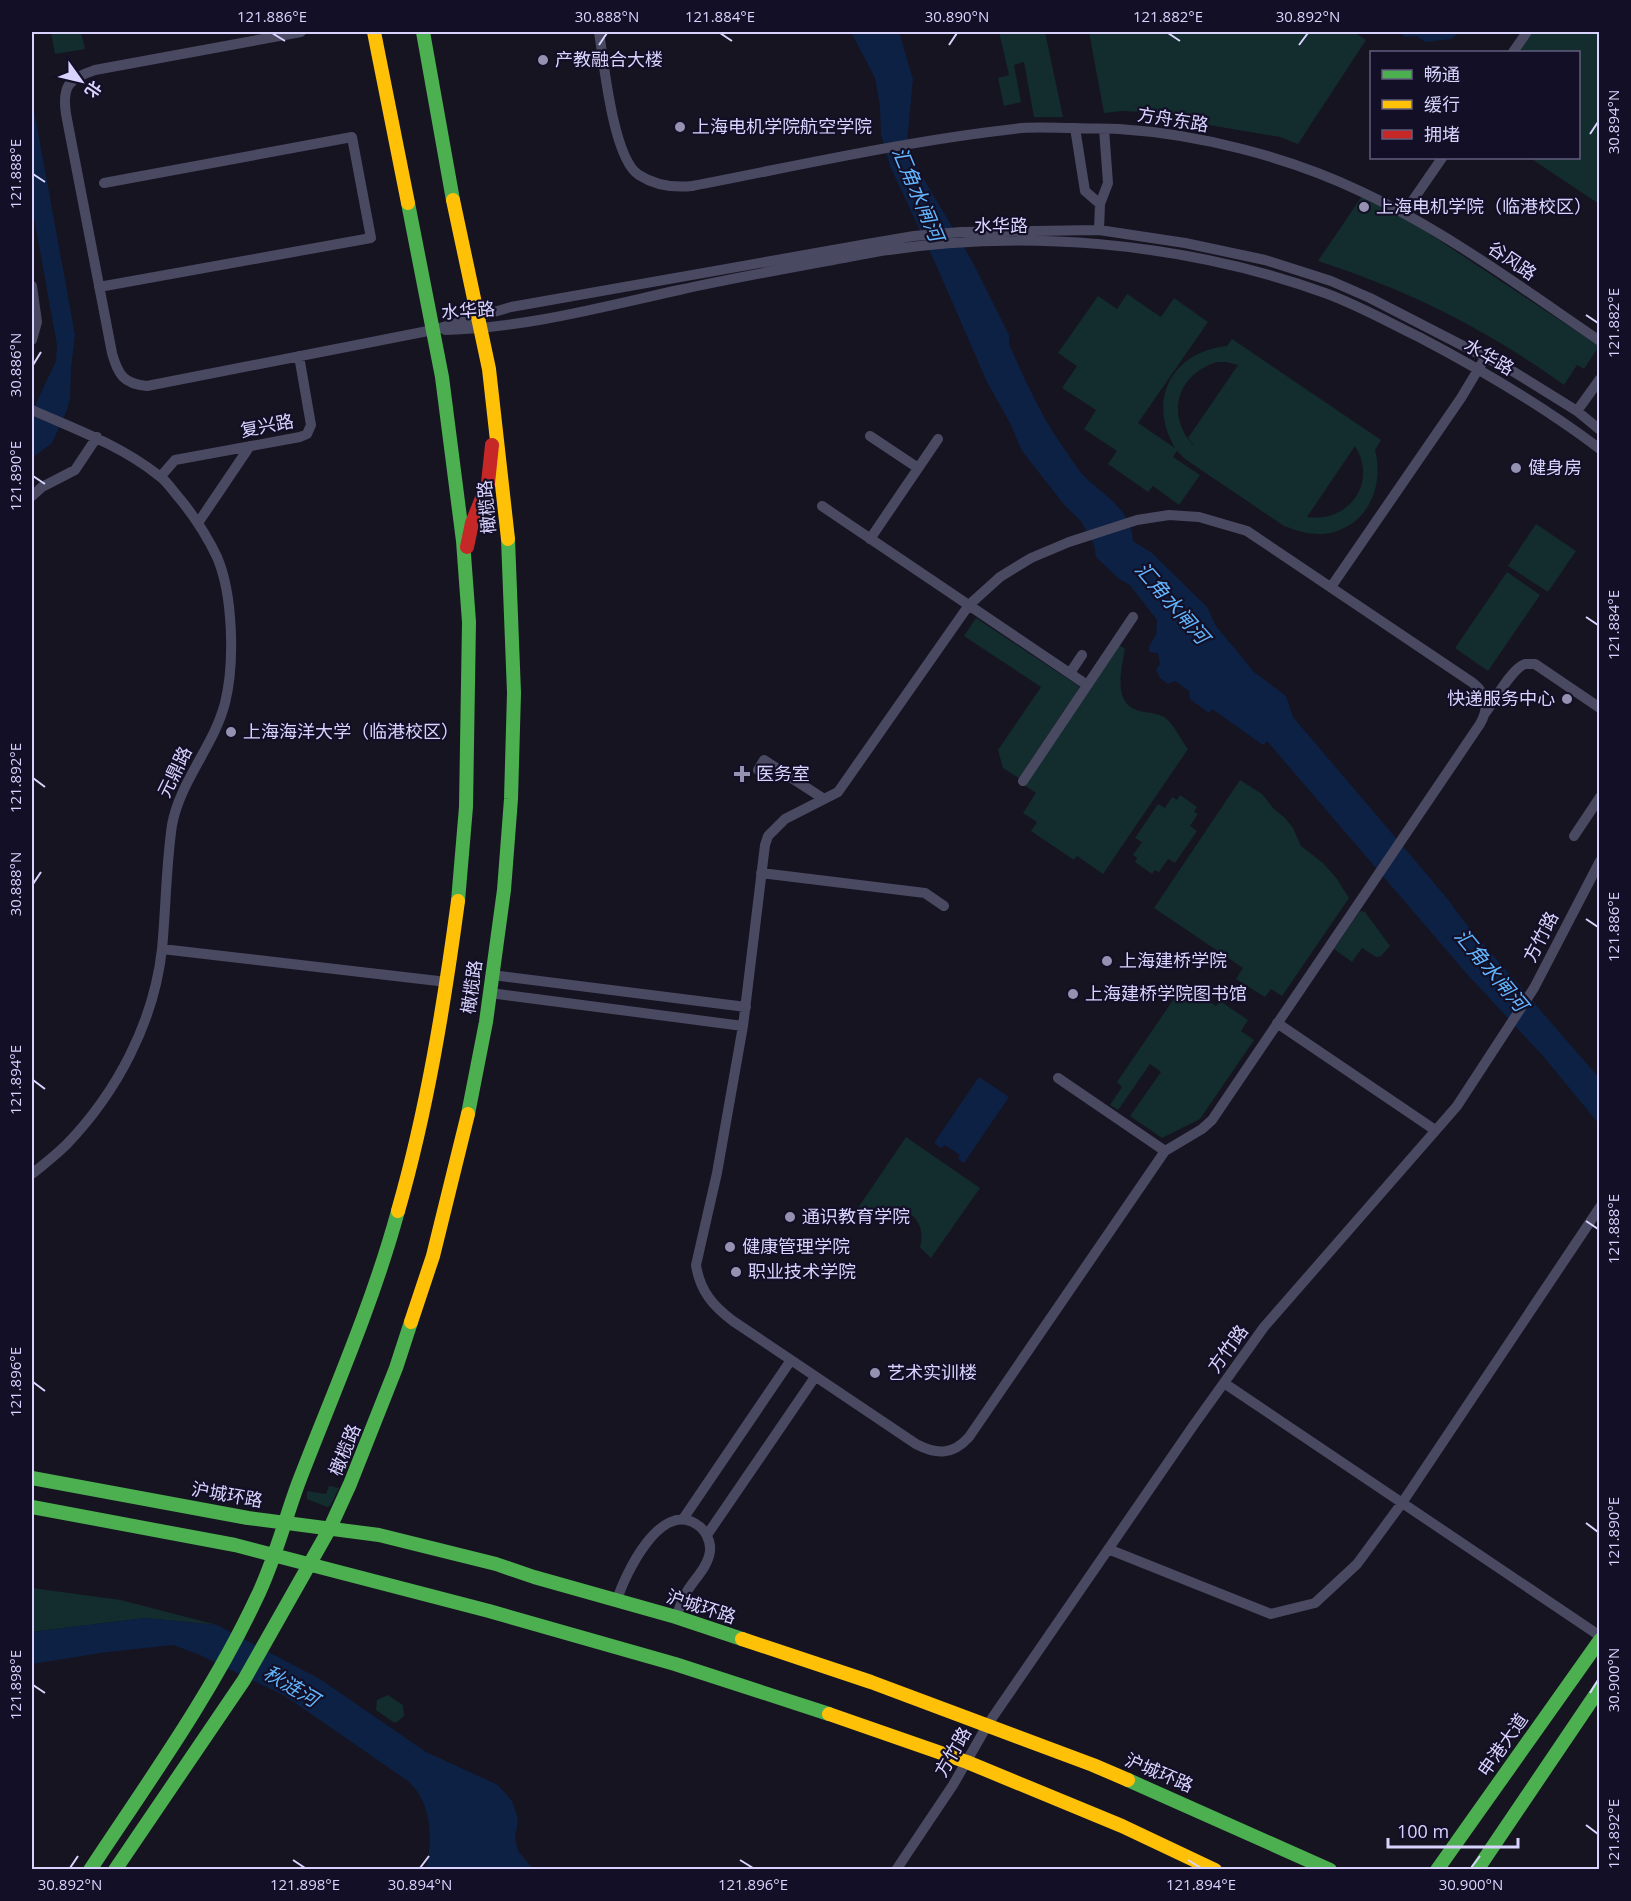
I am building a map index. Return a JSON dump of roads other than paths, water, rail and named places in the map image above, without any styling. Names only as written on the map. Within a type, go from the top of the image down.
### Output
[{"type":"main road","name":"橄榄路","points":[[90,1869],[155,1775],[220,1667],[257,1598],[298,1484],[372,1298],[389,1245],[426,1097],[447,982],[458,899],[466,807],[469,622],[447,408],[374,32]]},
{"type":"main road","name":"橄榄路","points":[[115,1869],[244,1680],[330,1528],[351,1484],[381,1408],[433,1256],[473,1093],[490,993],[504,890],[511,799],[514,693],[508,534],[489,369],[450,184],[423,32]]},
{"type":"main road","points":[[464,561],[472,523],[488,483],[494,412]]},
{"type":"main road","name":"沪城环路","points":[[32,1478],[285,1523],[379,1535],[496,1564],[676,1617],[988,1724],[1147,1788],[1330,1869]]},
{"type":"main road","points":[[32,1507],[224,1543],[489,1611],[675,1664],[788,1700],[967,1762],[1122,1826],[1215,1869]]},
{"type":"main road","name":"申港大道","points":[[1437,1869],[1599,1640]]},
{"type":"main road","points":[[1477,1869],[1599,1688]]},
{"type":"street","points":[[104,183],[352,137],[371,238],[99,287],[66,114],[65,92],[68,85],[75,78],[95,70],[301,32]]},
{"type":"street","name":"方舟东路","points":[[599,32],[617,136],[627,160],[638,175],[673,188],[926,142],[1024,128],[1075,128],[1167,135],[1225,145],[1274,158],[1361,191],[1404,213]]},
{"type":"street","points":[[1514,51],[1527,32]]},
{"type":"street","points":[[1075,128],[1085,191],[1100,204]]},
{"type":"street","points":[[1099,230],[1100,204],[1108,183],[1104,129]]},
{"type":"street","points":[[1404,213],[1441,159]]},
{"type":"street","name":"谷风路","points":[[1404,213],[1485,262],[1599,341]]},
{"type":"street","name":"水华路","points":[[479,322],[511,306],[604,289],[916,241],[1099,230],[1185,243],[1265,260],[1370,297],[1487,357],[1577,411],[1599,430]]},
{"type":"street","name":"水华路","points":[[964,237],[1121,247],[1182,255],[1259,272],[1326,293],[1364,309],[1478,368],[1562,420],[1599,449]]},
{"type":"street","name":"水华路","points":[[99,287],[116,367],[126,380],[136,385],[147,386],[479,322],[592,310],[683,289],[873,252],[916,241]]},
{"type":"street","points":[[32,286],[37,322],[32,340]]},
{"type":"street","name":"复兴路","points":[[160,476],[175,460],[300,437],[310,430],[298,356]]},
{"type":"street","points":[[1331,587],[1487,357]]},
{"type":"street","points":[[1577,411],[1599,380]]},
{"type":"street","name":"元鼎路","points":[[32,410],[97,437],[127,453],[160,476],[193,514],[217,558],[228,600],[231,638],[230,670],[225,704],[175,808],[167,859],[162,949],[145,1019],[119,1076],[100,1106],[66,1146],[32,1174]]},
{"type":"street","points":[[870,436],[918,468]]},
{"type":"street","points":[[32,496],[42,487],[75,470],[97,437]]},
{"type":"street","points":[[870,539],[938,439]]},
{"type":"street","points":[[198,523],[250,446]]},
{"type":"street","points":[[822,506],[1088,685]]},
{"type":"street","points":[[1485,713],[1485,698],[1473,683],[1247,531],[1232,525],[1199,517],[1169,515],[1137,520],[1080,538],[1031,558],[1000,577],[969,605],[838,792],[785,819],[768,836],[761,873],[743,1026],[717,1173],[696,1265],[702,1287],[710,1300],[720,1311],[815,1377],[927,1449],[936,1452],[956,1449],[969,1437],[1165,1151],[1207,1125],[1511,676],[1525,664],[1535,664],[1599,708]]},
{"type":"street","points":[[1023,781],[1133,617]]},
{"type":"street","points":[[1070,674],[1082,655]]},
{"type":"street","points":[[758,770],[764,760],[824,799]]},
{"type":"street","points":[[1574,836],[1599,796]]},
{"type":"street","name":"方竹路","points":[[896,1869],[967,1762],[988,1724],[1264,1327],[1456,1106],[1534,988],[1599,861]]},
{"type":"street","points":[[761,873],[925,894],[944,906]]},
{"type":"street","points":[[162,949],[447,982]]},
{"type":"street","points":[[492,975],[746,1007]]},
{"type":"street","points":[[490,993],[743,1026]]},
{"type":"street","points":[[675,1017],[677,999]]},
{"type":"street","points":[[1277,1023],[1436,1130]]},
{"type":"street","points":[[1058,1078],[1165,1151]]},
{"type":"street","points":[[1108,1549],[1270,1614],[1315,1603],[1358,1564],[1402,1503],[1599,1207]]},
{"type":"street","points":[[683,1519],[791,1360]]},
{"type":"street","points":[[707,1535],[815,1377]]},
{"type":"street","points":[[1224,1383],[1599,1636]]},
{"type":"street","points":[[616,1600],[623,1582],[654,1532],[666,1523],[683,1519],[696,1524],[707,1535],[710,1552],[707,1562],[685,1596],[676,1617]]},
{"type":"water","name":"汇角水闸河","points":[[851,32],[899,32],[913,79],[907,142],[911,157],[972,261],[1009,335],[1009,344],[1036,401],[1075,464],[1085,477],[1123,513],[1128,521],[1133,541],[1152,553],[1207,607],[1216,626],[1254,672],[1286,696],[1293,717],[1446,897],[1466,924],[1599,1078],[1599,1124],[1543,1056],[1467,974],[1267,741],[1263,745],[1212,709],[1209,713],[1190,699],[1189,691],[1175,681],[1168,684],[1160,678],[1156,670],[1160,664],[1158,653],[1149,652],[1149,646],[1156,635],[1157,620],[1130,585],[1119,579],[1096,557],[1094,545],[1081,521],[1066,507],[1022,451],[1011,425],[987,382],[890,166],[881,134],[880,106],[875,78]]},
{"type":"water","points":[[1399,32],[1479,32],[1459,33],[1451,39],[1425,42],[1417,36],[1405,37]]},
{"type":"water","points":[[32,99],[75,335],[70,399],[67,410],[52,443],[32,458],[32,412],[56,361],[57,345],[32,207]]},
{"type":"water","points":[[979,1077],[1009,1097],[964,1163],[958,1159],[960,1155],[945,1145],[941,1148],[934,1143]]},
{"type":"water","name":"秋涟河","points":[[145,1618],[217,1625],[320,1679],[426,1752],[498,1785],[512,1801],[517,1816],[515,1837],[518,1851],[533,1869],[426,1869],[430,1846],[429,1822],[422,1800],[408,1781],[285,1696],[200,1655],[173,1645],[107,1652],[32,1664],[32,1632]]},
{"type":"place","name":"产教融合大楼","points":[[543,60]]},
{"type":"place","name":"上海电机学院航空学院","points":[[680,127]]},
{"type":"place","name":"上海电机学院（临港校区）","points":[[1364,207]]},
{"type":"place","name":"健身房","points":[[1516,468]]},
{"type":"place","name":"快递服务中心","points":[[1567,699]]},
{"type":"place","name":"上海海洋大学（临港校区）","points":[[231,732]]},
{"type":"place","name":"医务室","points":[[742,774]]},
{"type":"place","name":"上海建桥学院","points":[[1107,961]]},
{"type":"place","name":"上海建桥学院图书馆","points":[[1073,994]]},
{"type":"place","name":"通识教育学院","points":[[790,1217]]},
{"type":"place","name":"健康管理学院","points":[[730,1247]]},
{"type":"place","name":"职业技术学院","points":[[736,1272]]},
{"type":"place","name":"艺术实训楼","points":[[875,1373]]}]
